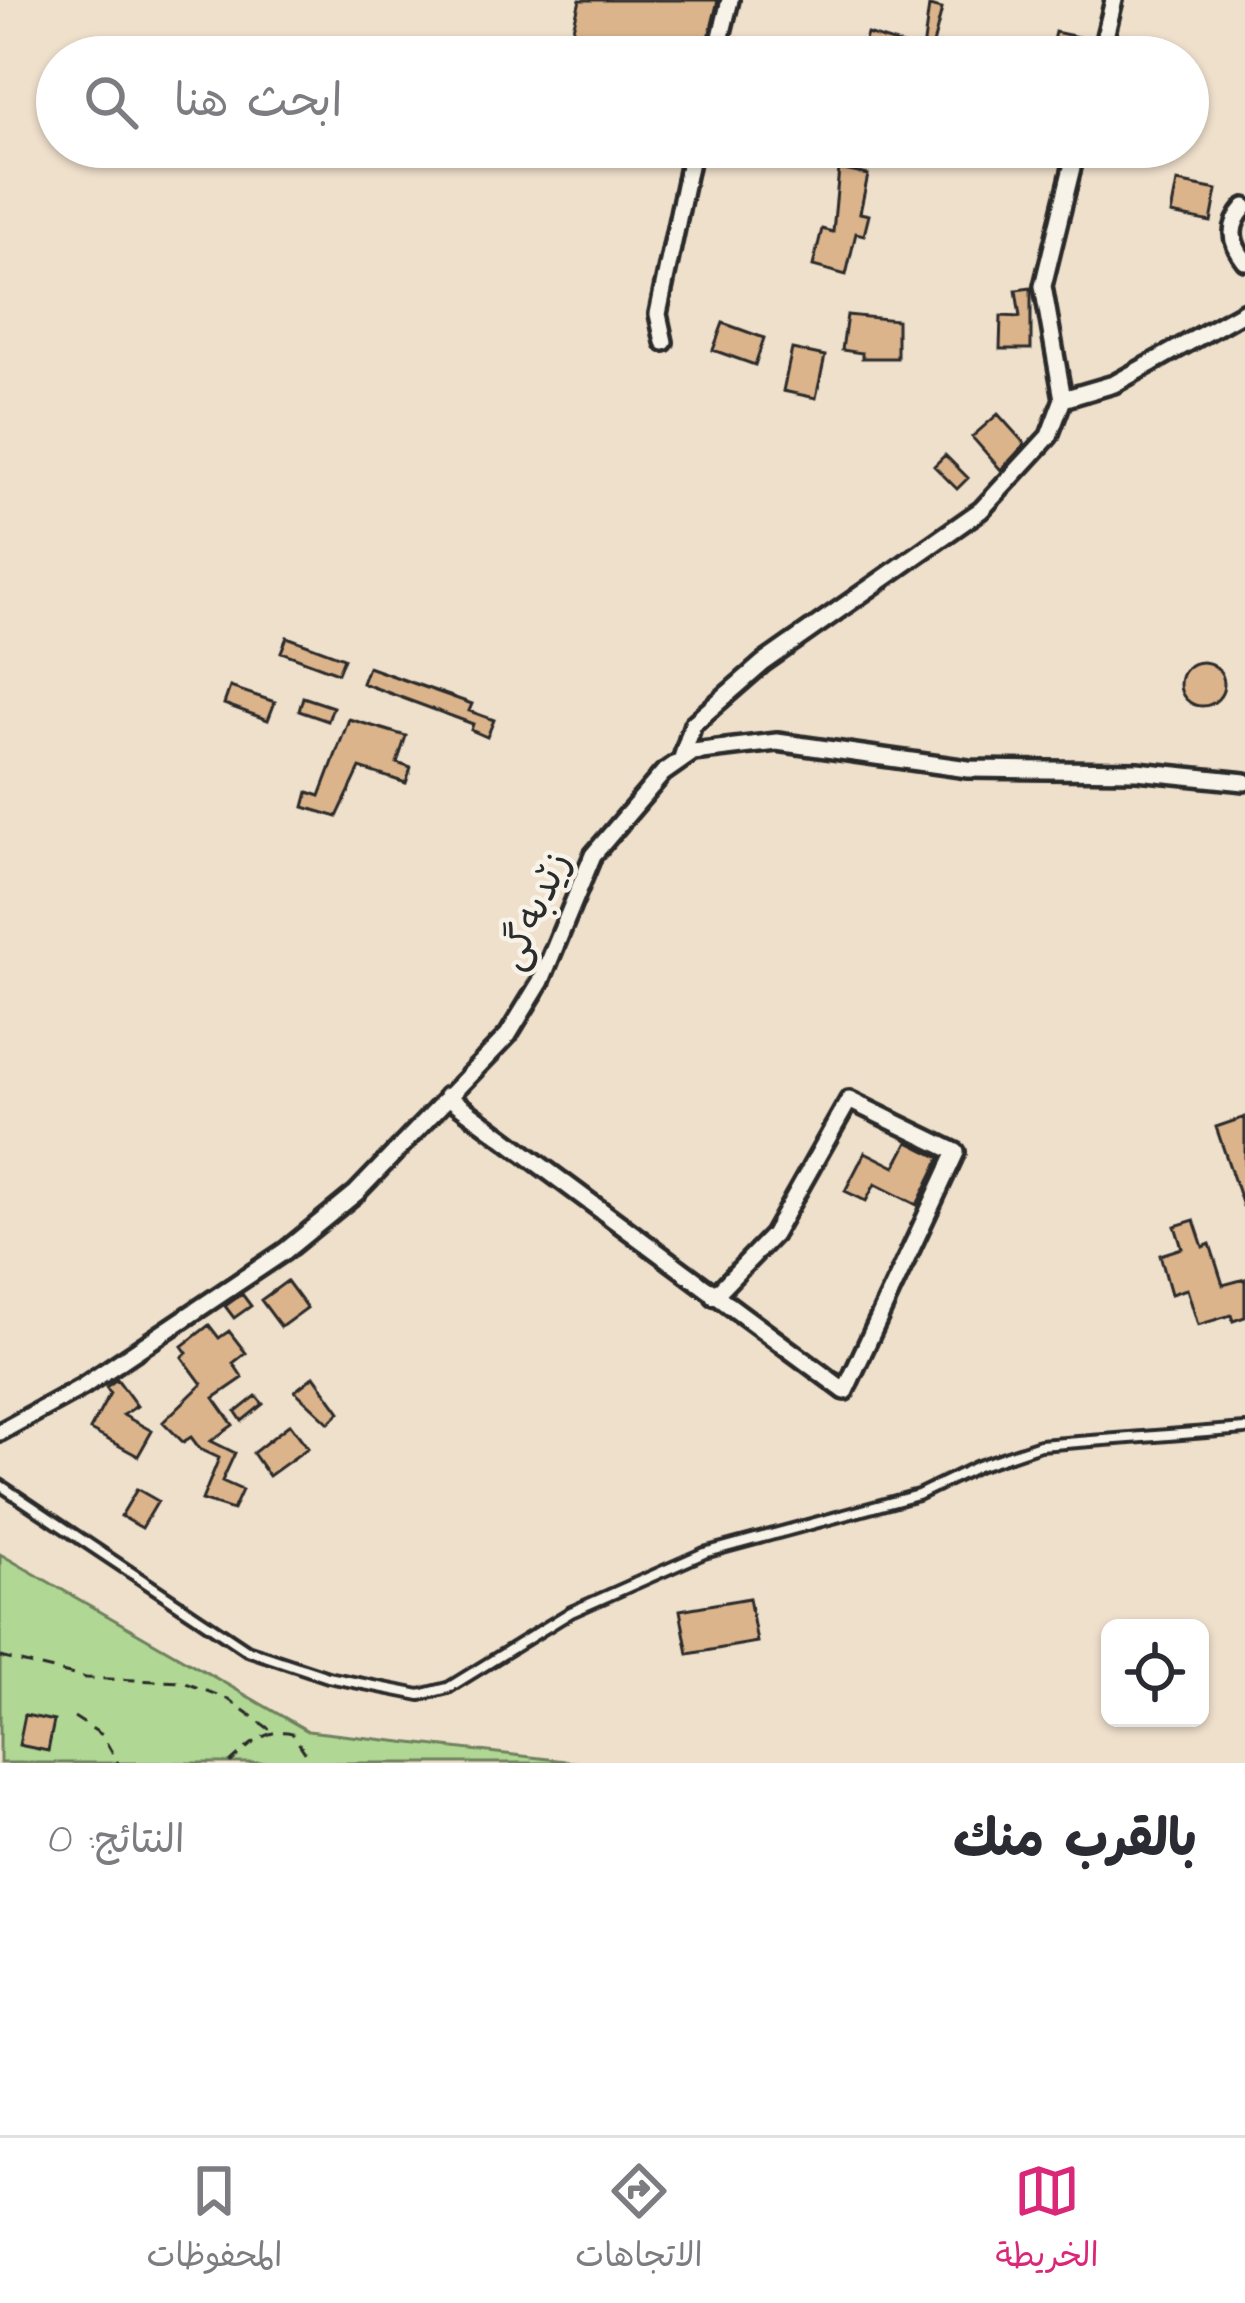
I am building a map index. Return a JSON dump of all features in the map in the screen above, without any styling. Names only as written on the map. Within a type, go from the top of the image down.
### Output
[{"type":"street","points":[[721,36],[730,0]]},
{"type":"street","points":[[1105,36],[1114,0]]},
{"type":"street","points":[[664,342],[658,314],[689,168]]},
{"type":"street","points":[[1073,168],[1043,286],[1063,399],[1114,384],[1245,311]]},
{"type":"street","points":[[1245,207],[1232,227],[1233,246],[1245,261]]},
{"type":"street","name":"زێدبەگی","points":[[0,1432],[82,1387],[304,1238],[356,1193],[508,1035],[532,1000],[593,854],[682,758],[693,724],[763,663],[981,510],[1049,436],[1063,399]]},
{"type":"street","points":[[682,758],[718,745],[777,742],[968,769],[1137,771],[1245,782]]},
{"type":"street","points":[[447,1096],[714,1296],[845,1391],[956,1151],[849,1100],[773,1235],[714,1296]]},
{"type":"lane","points":[[0,1485],[247,1650],[328,1677],[420,1695],[448,1688],[571,1612],[704,1553],[919,1496],[978,1466],[1040,1445],[1245,1429]]},
{"type":"path","points":[[0,1657],[86,1678],[183,1682],[228,1699],[272,1731],[292,1733],[312,1763]]},
{"type":"path","points":[[74,1718],[102,1735],[118,1763]]},
{"type":"path","points":[[230,1763],[272,1731]]},
{"type":"green space","points":[[0,1554],[308,1731],[583,1763],[0,1763]]},
{"type":"building","points":[[580,0],[718,0],[709,36],[571,36]]},
{"type":"building","points":[[929,6],[942,9],[935,36],[925,36]]},
{"type":"building","points":[[839,169],[868,175],[860,213],[869,215],[864,235],[856,233],[846,275],[813,266],[822,229],[833,232]]},
{"type":"building","points":[[1177,182],[1217,190],[1211,222],[1171,214]]},
{"type":"building","points":[[1031,288],[1031,349],[1000,349],[1001,316],[1020,317],[1016,290]]},
{"type":"building","points":[[847,315],[897,320],[897,358],[862,358],[862,353],[842,350]]},
{"type":"building","points":[[723,323],[764,338],[755,365],[713,350]]},
{"type":"building","points":[[792,349],[825,356],[816,398],[783,391]]},
{"type":"building","points":[[998,414],[1025,444],[1001,470],[972,437]]},
{"type":"building","points":[[945,455],[968,478],[957,489],[934,466]]},
{"type":"building","points":[[287,637],[344,658],[338,673],[281,652]]},
{"type":"building","points":[[1202,662],[1217,669],[1224,684],[1217,699],[1202,706],[1187,699],[1180,684],[1187,669]]},
{"type":"building","points":[[368,667],[472,704],[469,711],[494,720],[487,737],[471,730],[473,724],[362,683]]},
{"type":"building","points":[[230,687],[275,702],[268,720],[224,704]]},
{"type":"building","points":[[303,697],[333,707],[328,721],[299,711]]},
{"type":"building","points":[[349,719],[406,736],[397,763],[411,768],[406,783],[360,768],[337,817],[304,807],[308,792],[320,796]]},
{"type":"building","points":[[1245,1117],[1245,1206],[1243,1206],[1216,1127]]},
{"type":"building","points":[[908,1142],[940,1158],[917,1205],[875,1184],[866,1201],[845,1191],[865,1152],[895,1167]]},
{"type":"building","points":[[1194,1220],[1203,1247],[1210,1244],[1223,1285],[1245,1279],[1245,1317],[1233,1321],[1231,1315],[1198,1325],[1187,1289],[1171,1294],[1160,1255],[1182,1248],[1175,1226]]},
{"type":"building","points":[[287,1281],[307,1308],[281,1327],[261,1300]]},
{"type":"building","points":[[242,1294],[251,1306],[234,1318],[225,1306]]},
{"type":"building","points":[[209,1325],[219,1338],[229,1331],[246,1353],[233,1363],[243,1378],[214,1398],[233,1425],[211,1441],[235,1453],[222,1481],[242,1490],[233,1510],[202,1500],[219,1458],[200,1449],[191,1437],[183,1442],[163,1422],[202,1384],[182,1357],[187,1353],[182,1346]]},
{"type":"building","points":[[314,1376],[340,1412],[329,1423],[295,1391]]},
{"type":"building","points":[[117,1379],[137,1406],[123,1415],[152,1431],[138,1456],[90,1430],[110,1393],[106,1387]]},
{"type":"building","points":[[256,1396],[263,1404],[242,1421],[236,1412]]},
{"type":"building","points":[[290,1424],[308,1448],[269,1476],[253,1453]]},
{"type":"building","points":[[137,1489],[158,1501],[142,1528],[121,1516]]},
{"type":"building","points":[[749,1598],[757,1642],[688,1654],[680,1610]]},
{"type":"building","points":[[25,1715],[54,1721],[48,1751],[19,1745]]}]
